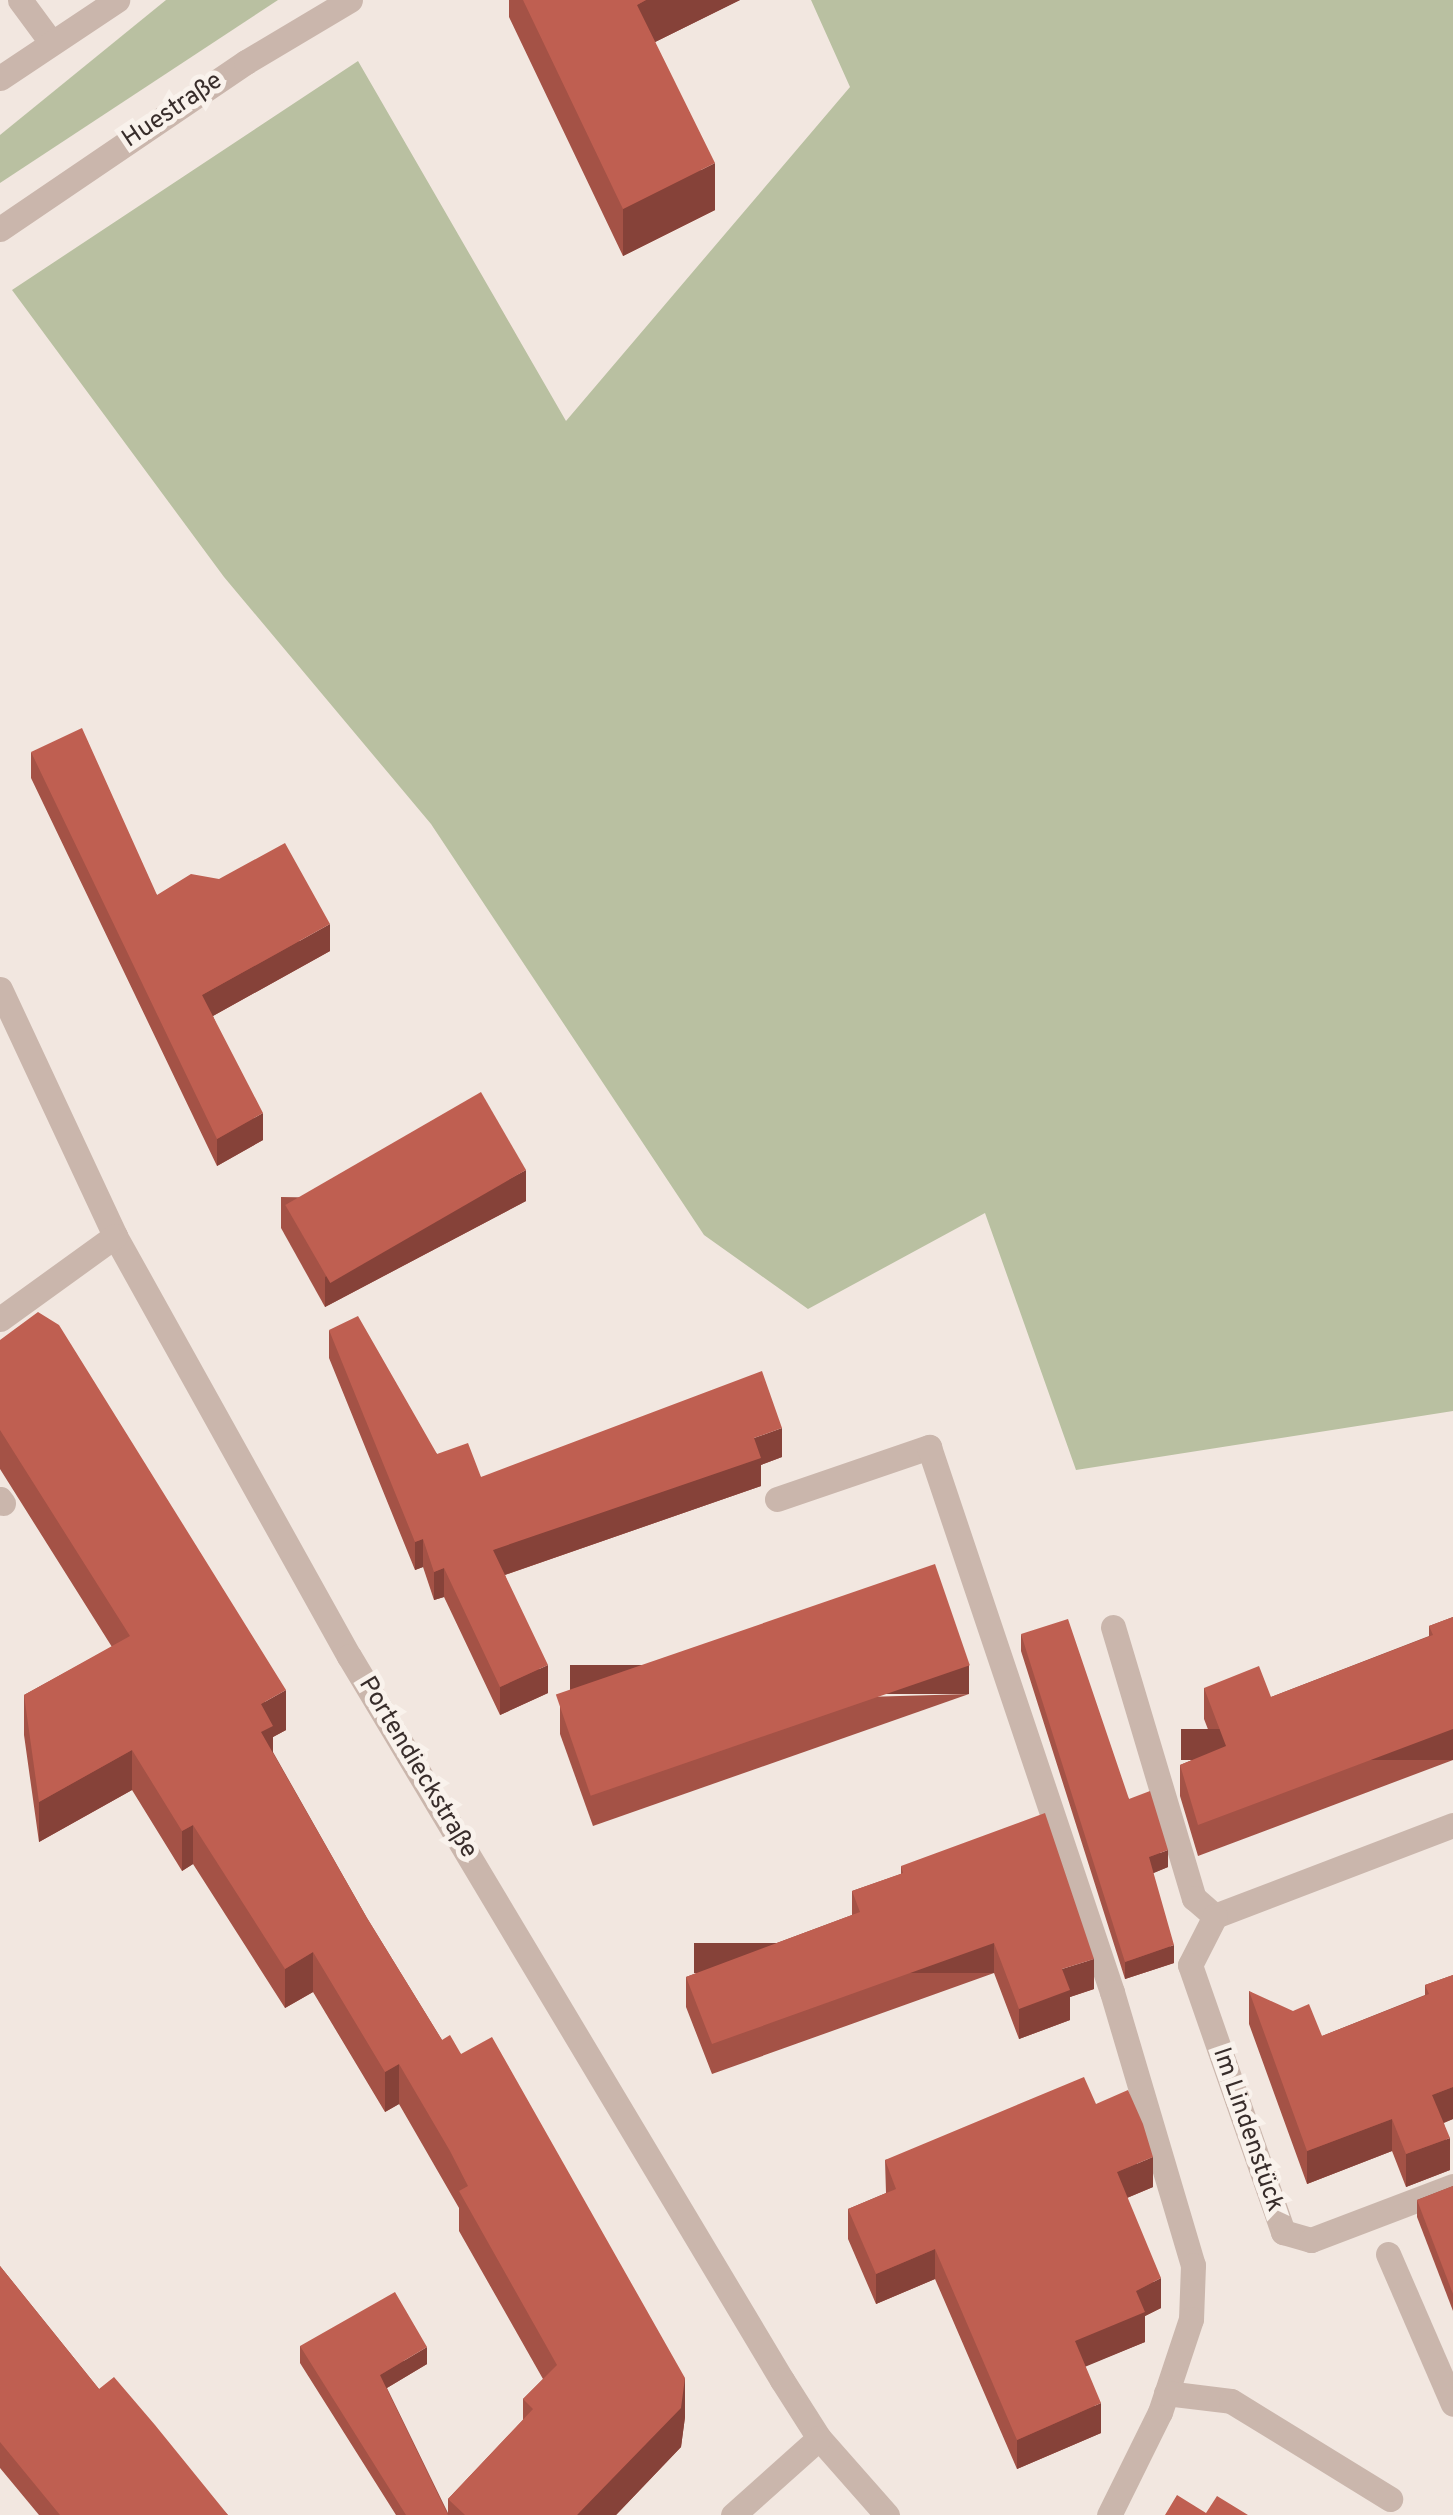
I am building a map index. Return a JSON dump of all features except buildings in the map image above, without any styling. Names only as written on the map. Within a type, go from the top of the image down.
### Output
[{"type":"street","points":[[20,0],[51,42]]},
{"type":"street","points":[[0,78],[117,0]]},
{"type":"street","name":"Huestraße","points":[[0,229],[246,62],[350,0]]},
{"type":"street","name":"Portendieckstraße","points":[[0,989],[115,1236],[349,1656],[819,2438],[887,2515]]},
{"type":"street","points":[[0,1319],[115,1236]]},
{"type":"street","points":[[776,1498],[929,1447],[1182,2210],[1194,2265],[1190,2319],[1166,2393],[1110,2515]]},
{"type":"street","points":[[1113,1628],[1194,1898],[1215,1916],[1453,1825]]},
{"type":"street","name":"Im Lindenstück","points":[[1215,1916],[1190,1965],[1283,2232],[1311,2240],[1453,2186]]},
{"type":"street","points":[[1388,2254],[1453,2404]]},
{"type":"street","points":[[1166,2393],[1231,2401],[1390,2499]]},
{"type":"street","points":[[733,2515],[819,2438]]},
{"type":"green space","points":[[166,0],[278,0],[0,183],[0,135]]},
{"type":"green space","points":[[811,0],[1453,0],[1453,1411],[1076,1470],[985,1213],[808,1309],[704,1235],[431,824],[224,577],[12,290],[358,61],[566,421],[850,87]]}]
